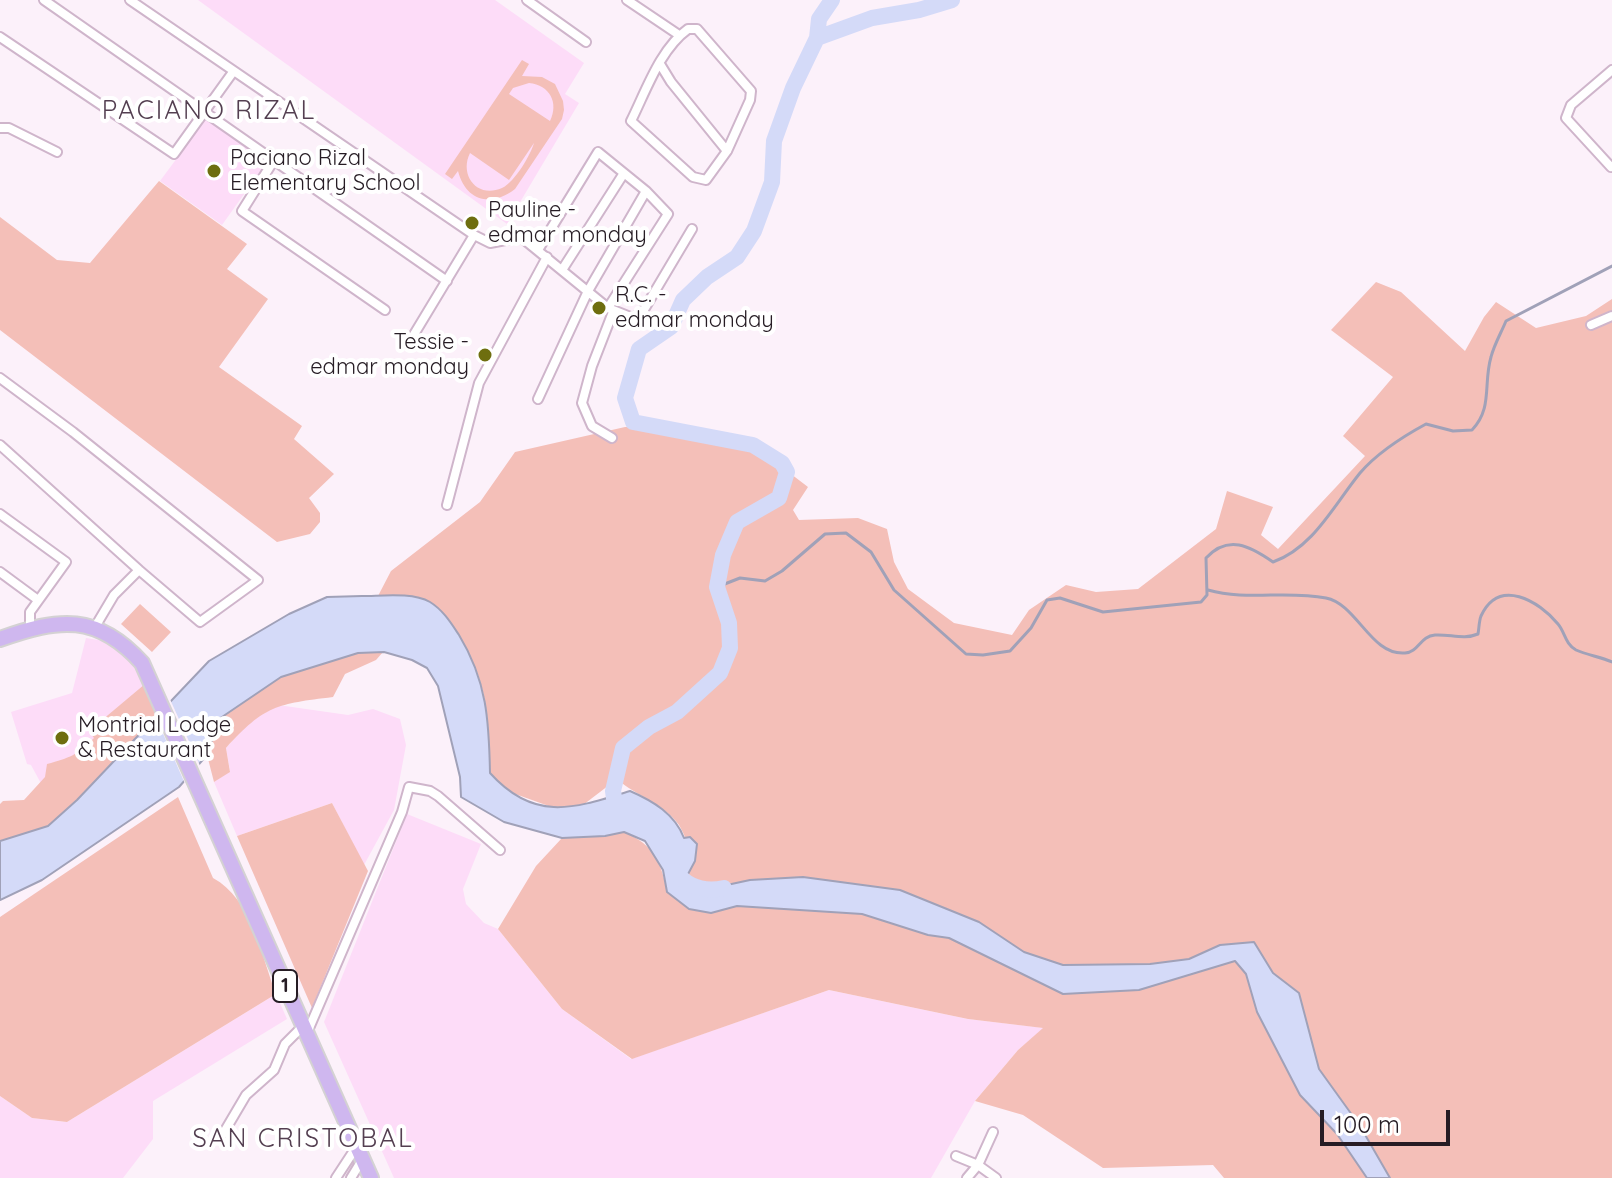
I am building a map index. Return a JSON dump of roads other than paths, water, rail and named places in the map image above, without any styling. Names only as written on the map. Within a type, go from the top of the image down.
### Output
[{"type":"highway","name":"1","points":[[0,639],[61,623],[95,627],[118,639],[142,663],[371,1178]]},
{"type":"street","points":[[44,0],[447,281]]},
{"type":"street","points":[[130,0],[474,235],[490,243],[521,237],[610,310],[633,318],[642,313],[692,229]]},
{"type":"street","points":[[527,0],[586,42]]},
{"type":"street","points":[[627,0],[679,35]]},
{"type":"street","points":[[688,29],[697,29],[751,91],[750,100],[727,151],[706,180],[693,177],[631,121],[660,64],[679,35],[688,29]]},
{"type":"street","points":[[0,37],[174,154],[233,72]]},
{"type":"street","points":[[660,64],[727,151]]},
{"type":"street","points":[[1611,167],[1566,118],[1571,105],[1612,70]]},
{"type":"street","points":[[0,128],[9,128],[57,152]]},
{"type":"street","points":[[538,250],[598,152],[646,191],[668,214],[610,310],[582,403],[592,426],[612,438]]},
{"type":"street","points":[[274,160],[242,211],[385,310]]},
{"type":"street","points":[[562,270],[624,173]]},
{"type":"street","points":[[538,399],[588,291],[646,191]]},
{"type":"street","points":[[410,341],[474,235]]},
{"type":"street","points":[[447,505],[479,383],[547,257]]},
{"type":"street","points":[[1591,325],[1612,316]]},
{"type":"street","points":[[0,378],[73,432],[258,580],[200,622],[0,445]]},
{"type":"street","points":[[0,514],[66,562],[30,612],[30,629]]},
{"type":"street","points":[[95,627],[114,595],[139,570]]},
{"type":"street","points":[[0,572],[38,600]]},
{"type":"street","points":[[220,1139],[246,1095],[274,1070],[285,1044],[305,1030],[402,812],[409,787],[430,791],[438,796],[500,850]]},
{"type":"street","points":[[967,1178],[978,1165],[993,1132]]},
{"type":"street","points":[[336,1178],[360,1153]]},
{"type":"street","points":[[351,1178],[360,1153]]},
{"type":"street","points":[[956,1156],[978,1165],[996,1178]]},
{"type":"water","points":[[397,595],[423,599],[435,605],[450,621],[468,652],[485,702],[490,773],[507,789],[540,805],[573,806],[630,791],[647,799],[669,815],[684,838],[690,837],[697,844],[695,861],[687,876],[689,886],[699,891],[750,880],[803,877],[900,890],[979,922],[1024,952],[1063,965],[1150,964],[1189,959],[1220,945],[1254,942],[1273,973],[1299,993],[1319,1069],[1360,1126],[1390,1178],[1367,1178],[1337,1134],[1300,1095],[1257,1012],[1246,974],[1235,961],[1139,990],[1063,994],[949,938],[928,935],[862,914],[737,906],[711,913],[689,909],[667,892],[663,870],[645,841],[624,832],[562,838],[504,822],[461,797],[460,777],[438,686],[427,668],[384,652],[358,653],[281,677],[219,719],[207,755],[179,787],[42,880],[0,900],[0,841],[48,826],[77,800],[209,661],[289,614],[327,597]]},
{"type":"waterway","points":[[615,805],[613,791],[623,748],[649,727],[677,712],[720,673],[730,648],[729,623],[717,587],[723,555],[737,522],[779,498],[787,472],[782,463],[753,445],[633,422],[625,398],[639,349],[671,327],[683,300],[707,277],[737,257],[754,231],[772,182],[774,141],[793,88],[817,38],[819,19],[832,0]]},
{"type":"waterway","points":[[817,38],[872,18],[919,10],[952,0]]},
{"type":"waterway","points":[[717,587],[740,578],[765,581],[782,571],[825,534],[846,533],[871,552],[894,590],[966,654],[983,655],[1010,651],[1031,628],[1047,600],[1060,598],[1103,612],[1201,602],[1207,595],[1206,558],[1214,551],[1231,544],[1239,545],[1273,562],[1300,547],[1322,524],[1367,465],[1399,440],[1426,424],[1453,431],[1472,430],[1483,413],[1491,357],[1506,321],[1612,266]]},
{"type":"waterway","points":[[1208,590],[1237,595],[1326,598],[1347,610],[1383,647],[1405,653],[1430,636],[1467,637],[1478,634],[1481,616],[1489,604],[1508,595],[1530,601],[1550,615],[1572,647],[1612,662]]},
{"type":"waterway","points":[[675,871],[697,887],[724,888]]},
{"type":"place","name":"Paciano Rizal Elementary School","points":[[214,171]]},
{"type":"place","name":"Pauline - edmar monday","points":[[472,223]]},
{"type":"place","name":"R.C. - edmar monday","points":[[599,308]]},
{"type":"place","name":"Tessie - edmar monday","points":[[485,355]]},
{"type":"place","name":"Montrial Lodge & Restaurant","points":[[62,738]]},
{"type":"district","name":"PACIANO RIZAL","points":[[209,111]]},
{"type":"district","name":"SAN CRISTOBAL","points":[[303,1139]]}]
